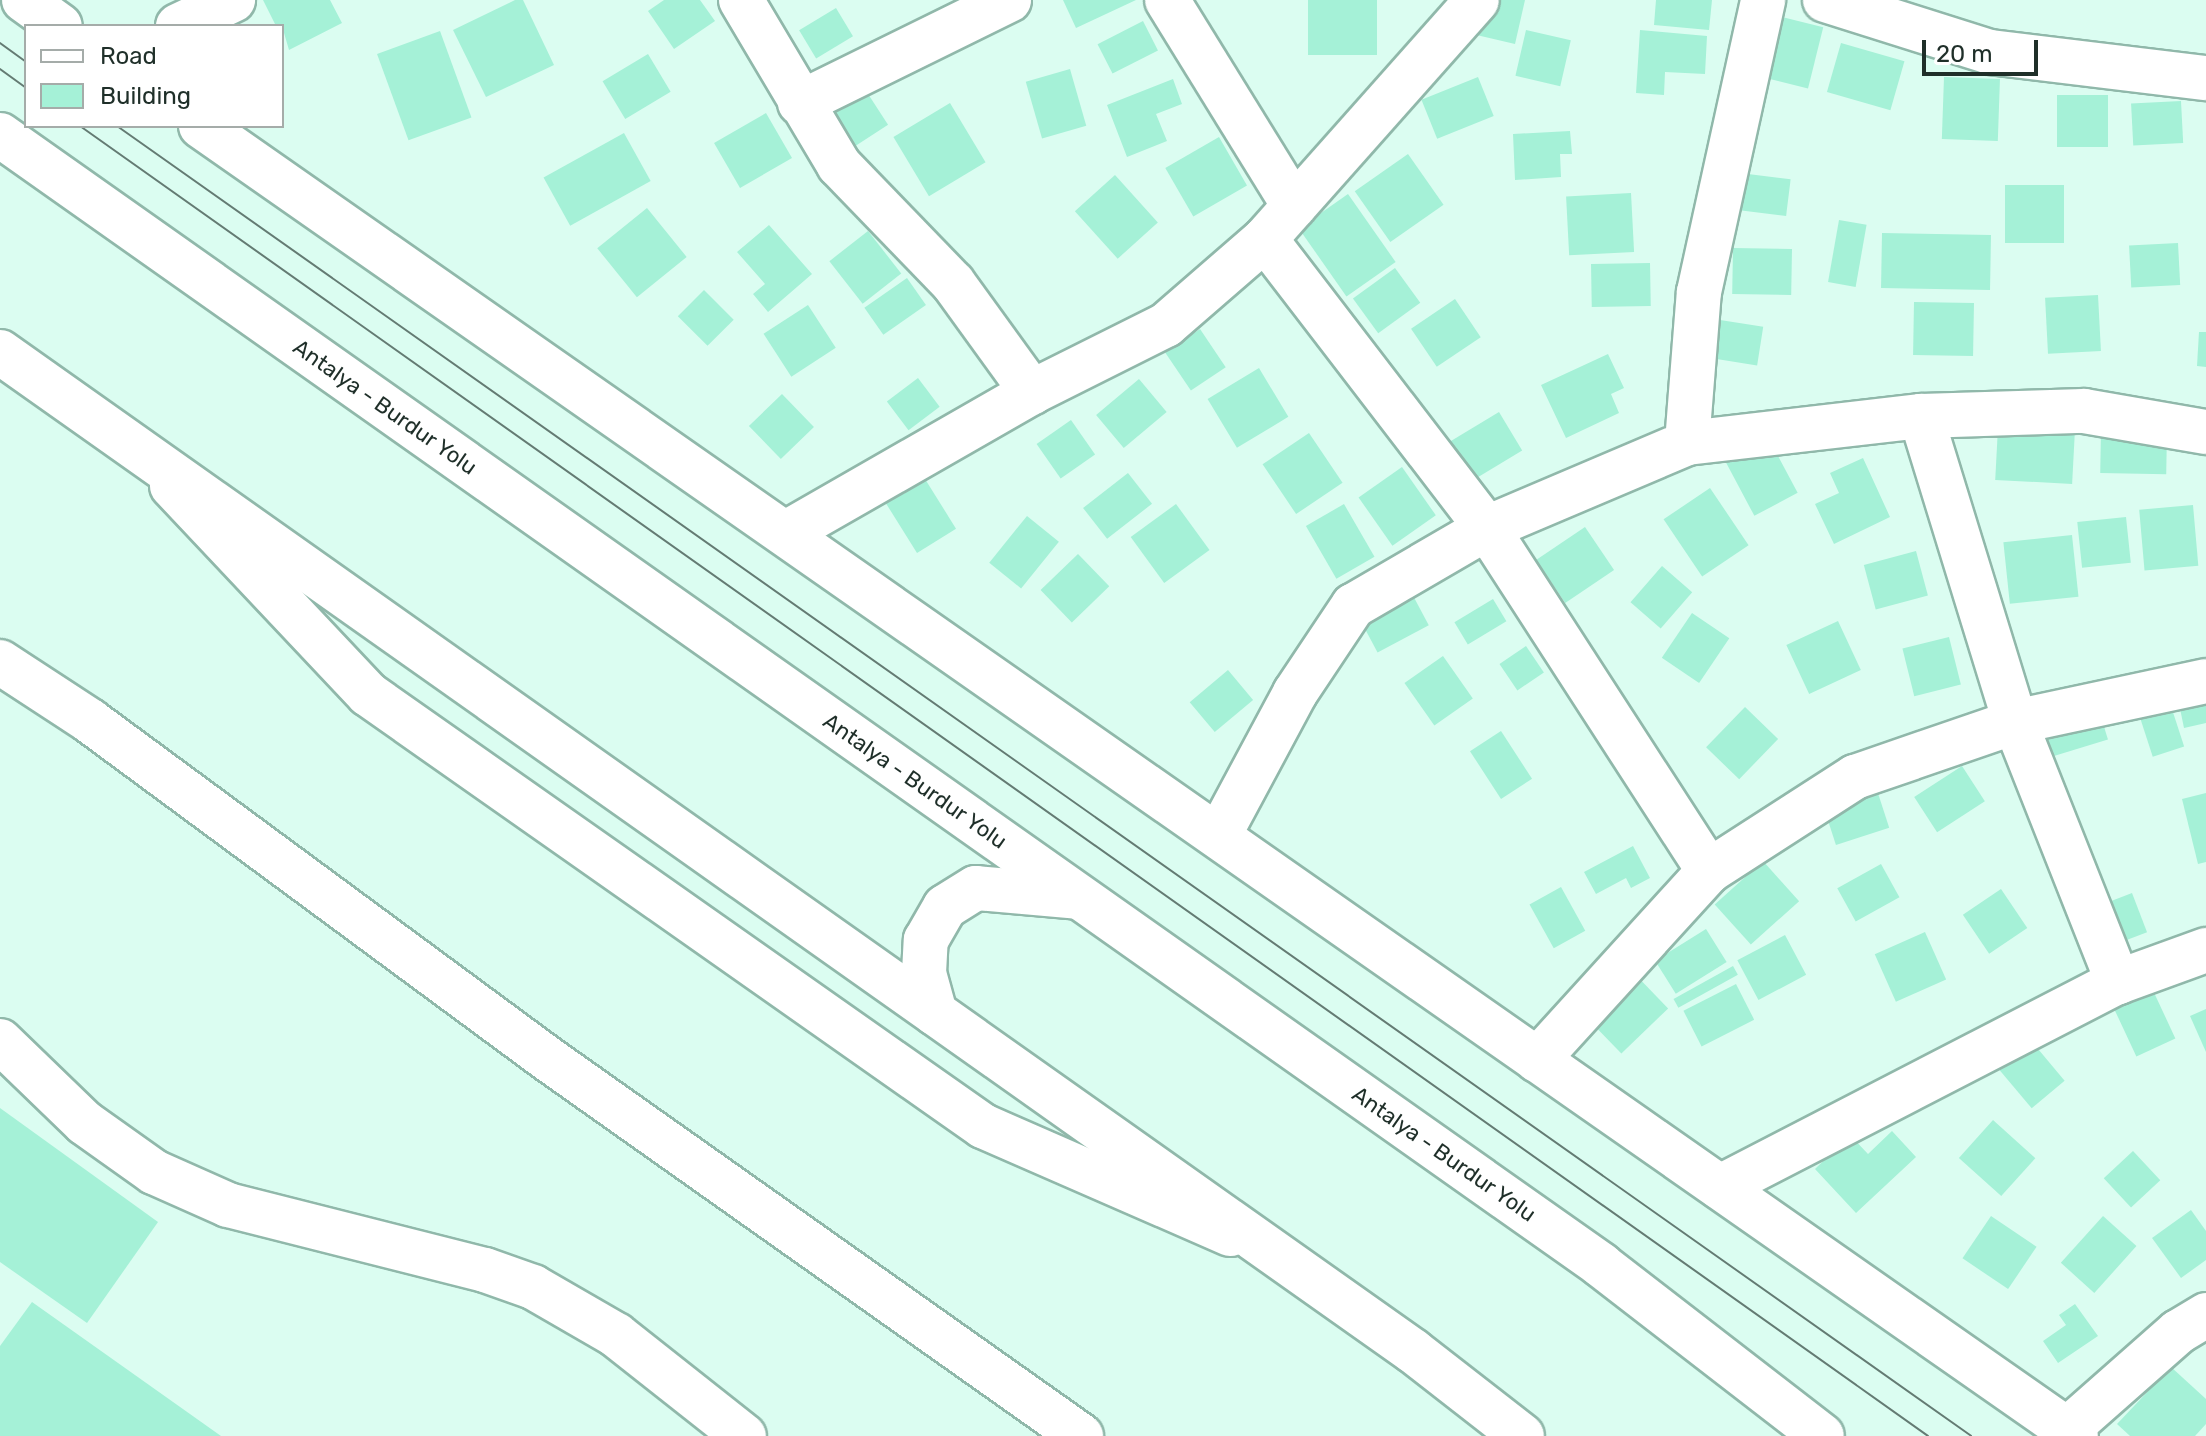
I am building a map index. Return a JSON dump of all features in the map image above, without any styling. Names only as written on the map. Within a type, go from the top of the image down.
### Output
[{"type":"main road","points":[[24,0],[57,24]]},
{"type":"main road","points":[[182,24],[233,0]]},
{"type":"main road","points":[[741,0],[839,165],[953,283],[1032,392]]},
{"type":"main road","points":[[800,103],[1009,0]]},
{"type":"main road","points":[[1167,0],[1294,206]]},
{"type":"main road","points":[[786,533],[1032,392],[1166,325],[1265,239],[1477,0]]},
{"type":"main road","points":[[1687,443],[1699,292],[1763,0]]},
{"type":"main road","points":[[1825,0],[1990,52],[2206,78]]},
{"type":"main road","points":[[204,128],[1220,833],[1537,1060],[2072,1433],[2178,1332],[2206,1315]]},
{"type":"main road","name":"Antalya - Burdur Yolu","points":[[0,135],[1601,1265],[1822,1436]]},
{"type":"main road","points":[[1265,239],[1487,528],[1709,871]]},
{"type":"main road","points":[[0,352],[1277,1255],[1522,1436]]},
{"type":"main road","points":[[1220,833],[1295,693],[1353,606],[1487,528],[1687,443],[1921,416],[2084,411],[2206,432]]},
{"type":"main road","points":[[1921,416],[2015,722],[2118,982]]},
{"type":"main road","points":[[138,449],[381,703],[983,1126],[1277,1255]]},
{"type":"main road","points":[[0,662],[90,721],[548,1059],[1081,1436]]},
{"type":"main road","points":[[1537,1060],[1709,871],[1855,777],[2015,722],[2206,681]]},
{"type":"main road","points":[[935,1013],[924,973],[926,940],[945,907],[976,888],[1080,897]]},
{"type":"main road","points":[[1720,1187],[2118,982],[2206,950]]},
{"type":"main road","points":[[0,1041],[85,1123],[154,1172],[241,1209],[485,1270],[533,1287],[616,1335],[744,1436]]},
{"type":"building","points":[[263,0],[330,0],[342,23],[289,50],[284,24],[275,24]]},
{"type":"building","points":[[515,0],[523,0],[554,65],[486,97],[453,30]]},
{"type":"building","points":[[664,0],[700,0],[715,21],[674,49],[648,11]]},
{"type":"building","points":[[1063,0],[1136,0],[1076,28]]},
{"type":"building","points":[[1308,0],[1377,0],[1377,55],[1308,55]]},
{"type":"building","points":[[1482,0],[1525,0],[1515,44],[1468,33]]},
{"type":"building","points":[[1656,0],[1712,0],[1709,30],[1654,25]]},
{"type":"building","points":[[836,8],[853,36],[816,58],[799,30]]},
{"type":"building","points":[[1766,13],[1823,27],[1808,88],[1751,74]]},
{"type":"building","points":[[1143,21],[1158,50],[1113,74],[1098,44]]},
{"type":"building","points":[[1526,30],[1571,40],[1560,86],[1515,76]]},
{"type":"building","points":[[1640,30],[1707,36],[1705,74],[1665,72],[1664,95],[1636,93]]},
{"type":"building","points":[[440,31],[471,117],[409,140],[377,54]]},
{"type":"building","points":[[1841,43],[1904,61],[1890,110],[1827,92]]},
{"type":"building","points":[[648,54],[671,92],[625,119],[603,81]]},
{"type":"building","points":[[1070,69],[1086,126],[1042,138],[1026,82]]},
{"type":"building","points":[[857,77],[888,125],[841,155],[810,107]]},
{"type":"building","points":[[1478,77],[1494,116],[1437,139],[1421,100]]},
{"type":"building","points":[[1944,77],[2000,79],[1998,141],[1942,139]]},
{"type":"building","points":[[1173,79],[1182,104],[1156,114],[1167,141],[1127,157],[1107,105]]},
{"type":"building","points":[[2057,95],[2108,95],[2108,147],[2057,147]]},
{"type":"building","points":[[2181,101],[2183,143],[2133,146],[2131,104]]},
{"type":"building","points":[[950,103],[986,162],[929,196],[893,137]]},
{"type":"building","points":[[766,113],[792,158],[740,188],[714,143]]},
{"type":"building","points":[[1570,131],[1572,154],[1560,154],[1561,177],[1515,180],[1513,134]]},
{"type":"building","points":[[624,133],[651,181],[570,226],[544,178]]},
{"type":"building","points":[[1219,137],[1247,185],[1193,216],[1165,168]]},
{"type":"building","points":[[1408,154],[1444,205],[1390,242],[1355,191]]},
{"type":"building","points":[[1740,173],[1791,179],[1786,216],[1735,210]]},
{"type":"building","points":[[1115,175],[1158,223],[1118,259],[1075,211]]},
{"type":"building","points":[[2005,185],[2064,185],[2064,243],[2005,243]]},
{"type":"building","points":[[1631,193],[1634,252],[1569,255],[1566,196]]},
{"type":"building","points":[[1348,194],[1396,262],[1346,296],[1299,228]]},
{"type":"building","points":[[647,208],[687,257],[637,297],[597,248]]},
{"type":"building","points":[[1839,220],[1867,225],[1856,287],[1828,282]]},
{"type":"building","points":[[769,225],[812,274],[768,312],[753,294],[765,284],[737,252]]},
{"type":"building","points":[[868,231],[901,274],[863,304],[829,261]]},
{"type":"building","points":[[1882,233],[1991,235],[1990,290],[1881,288]]},
{"type":"building","points":[[2178,243],[2180,285],[2131,288],[2129,246]]},
{"type":"building","points":[[1733,248],[1792,249],[1791,295],[1732,294]]},
{"type":"building","points":[[1650,263],[1651,306],[1592,307],[1591,264]]},
{"type":"building","points":[[1395,268],[1420,303],[1378,333],[1353,299]]},
{"type":"building","points":[[907,278],[926,305],[883,335],[864,308]]},
{"type":"building","points":[[704,290],[734,320],[708,346],[678,316]]},
{"type":"building","points":[[2098,295],[2101,351],[2048,354],[2045,298]]},
{"type":"building","points":[[1455,299],[1481,337],[1437,367],[1411,329]]},
{"type":"building","points":[[1914,302],[1974,303],[1973,356],[1913,355]]},
{"type":"building","points":[[808,305],[836,348],[791,377],[764,334]]},
{"type":"building","points":[[1701,317],[1763,327],[1757,365],[1695,356]]},
{"type":"building","points":[[1200,329],[1226,367],[1191,391],[1165,352]]},
{"type":"building","points":[[2199,332],[2206,332],[2206,367],[2197,366]]},
{"type":"building","points":[[1608,354],[1624,388],[1611,394],[1619,413],[1566,438],[1541,385]]},
{"type":"building","points":[[1259,368],[1288,417],[1237,448],[1208,399]]},
{"type":"building","points":[[918,378],[940,407],[909,430],[887,401]]},
{"type":"building","points":[[1139,379],[1167,412],[1124,448],[1096,415]]},
{"type":"building","points":[[782,394],[814,427],[781,459],[749,426]]},
{"type":"building","points":[[1499,412],[1522,451],[1472,481],[1448,442]]},
{"type":"building","points":[[1071,420],[1095,454],[1061,478],[1037,444]]},
{"type":"building","points":[[1998,425],[2075,429],[2072,484],[1995,480]]},
{"type":"building","points":[[2101,429],[2167,430],[2166,474],[2100,473]]},
{"type":"building","points":[[1309,433],[1343,483],[1296,514],[1263,464]]},
{"type":"building","points":[[1769,439],[1798,493],[1754,516],[1726,462]]},
{"type":"building","points":[[1863,458],[1890,517],[1834,544],[1815,504],[1839,493],[1830,473]]},
{"type":"building","points":[[1402,467],[1436,515],[1392,546],[1359,497]]},
{"type":"building","points":[[920,471],[956,529],[917,553],[881,495]]},
{"type":"building","points":[[1128,473],[1152,504],[1107,539],[1083,508]]},
{"type":"building","points":[[1710,488],[1749,545],[1702,577],[1664,519]]},
{"type":"building","points":[[1176,504],[1210,550],[1164,583],[1131,537]]},
{"type":"building","points":[[1344,504],[1374,557],[1336,579],[1306,526]]},
{"type":"building","points":[[2193,505],[2198,566],[2145,570],[2139,510]]},
{"type":"building","points":[[1027,516],[1059,542],[1021,588],[989,563]]},
{"type":"building","points":[[2126,517],[2131,563],[2082,568],[2077,522]]},
{"type":"building","points":[[1585,527],[1614,570],[1565,603],[1536,560]]},
{"type":"building","points":[[2072,535],[2078,597],[2010,604],[2003,542]]},
{"type":"building","points":[[1916,551],[1928,595],[1876,609],[1864,565]]},
{"type":"building","points":[[1078,554],[1109,586],[1072,622],[1041,590]]},
{"type":"building","points":[[1662,566],[1692,592],[1661,628],[1631,602]]},
{"type":"building","points":[[1410,590],[1429,625],[1378,653],[1359,617]]},
{"type":"building","points":[[1493,599],[1506,621],[1468,644],[1454,622]]},
{"type":"building","points":[[1692,613],[1729,638],[1699,683],[1662,658]]},
{"type":"building","points":[[1838,621],[1861,670],[1809,694],[1786,645]]},
{"type":"building","points":[[1949,637],[1961,685],[1914,696],[1902,649]]},
{"type":"building","points":[[1526,646],[1544,673],[1517,690],[1499,664]]},
{"type":"building","points":[[1443,656],[1473,699],[1434,726],[1404,683]]},
{"type":"building","points":[[1228,670],[1253,700],[1215,732],[1190,702]]},
{"type":"building","points":[[2206,683],[2206,723],[2184,728],[2176,689]]},
{"type":"building","points":[[2169,700],[2184,747],[2153,757],[2138,710]]},
{"type":"building","points":[[1745,707],[1778,739],[1739,779],[1706,747]]},
{"type":"building","points":[[2098,707],[2108,740],[2046,759],[2036,726]]},
{"type":"building","points":[[1501,731],[1532,779],[1501,799],[1470,751]]},
{"type":"building","points":[[1962,766],[1985,801],[1937,832],[1914,797]]},
{"type":"building","points":[[1875,784],[1889,828],[1836,845],[1822,801]]},
{"type":"building","points":[[2206,793],[2206,862],[2198,864],[2182,799]]},
{"type":"building","points":[[1633,846],[1650,878],[1631,888],[1626,878],[1596,894],[1584,872]]},
{"type":"building","points":[[1763,861],[1799,901],[1751,945],[1715,904]]},
{"type":"building","points":[[1881,864],[1899,897],[1856,921],[1837,888]]},
{"type":"building","points":[[1561,887],[1585,931],[1554,948],[1530,904]]},
{"type":"building","points":[[2001,889],[2027,928],[1989,954],[1963,915]]},
{"type":"building","points":[[2132,893],[2147,932],[2107,948],[2092,908]]},
{"type":"building","points":[[1706,929],[1727,962],[1676,994],[1655,961]]},
{"type":"building","points":[[1925,932],[1946,980],[1896,1002],[1875,954]]},
{"type":"building","points":[[1785,935],[1806,975],[1758,1000],[1737,960]]},
{"type":"building","points":[[1733,966],[1738,975],[1678,1008],[1674,999]]},
{"type":"building","points":[[1632,971],[1668,1008],[1621,1054],[1585,1016]]},
{"type":"building","points":[[1736,984],[1754,1020],[1702,1046],[1683,1011]]},
{"type":"building","points":[[2150,984],[2175,1038],[2136,1057],[2111,1002]]},
{"type":"building","points":[[2206,1009],[2206,1052],[2190,1016]]},
{"type":"building","points":[[2028,1037],[2065,1081],[2032,1108],[1995,1065]]},
{"type":"building","points":[[0,1108],[158,1222],[87,1323],[0,1262]]},
{"type":"building","points":[[1993,1120],[2035,1158],[2001,1196],[1959,1158]]},
{"type":"building","points":[[1892,1131],[1916,1157],[1856,1213],[1815,1169],[1850,1135],[1868,1154]]},
{"type":"building","points":[[2133,1151],[2160,1180],[2131,1208],[2104,1178]]},
{"type":"building","points":[[2191,1210],[2206,1231],[2206,1260],[2181,1278],[2152,1238]]},
{"type":"building","points":[[1991,1216],[2037,1247],[2008,1289],[1962,1258]]},
{"type":"building","points":[[2103,1216],[2136,1246],[2094,1293],[2061,1263]]},
{"type":"building","points":[[32,1302],[221,1436],[0,1436],[0,1346]]},
{"type":"building","points":[[2075,1304],[2098,1336],[2058,1363],[2043,1341],[2066,1325],[2059,1315]]},
{"type":"building","points":[[2171,1367],[2206,1399],[2206,1424],[2195,1436],[2130,1436],[2117,1424]]},
{"type":"tram line","points":[[0,43],[24,61]]},
{"type":"tram line","points":[[0,69],[24,87]]},
{"type":"tram line","points":[[83,128],[1928,1436]]},
{"type":"tram line","points":[[120,128],[1971,1436]]}]
